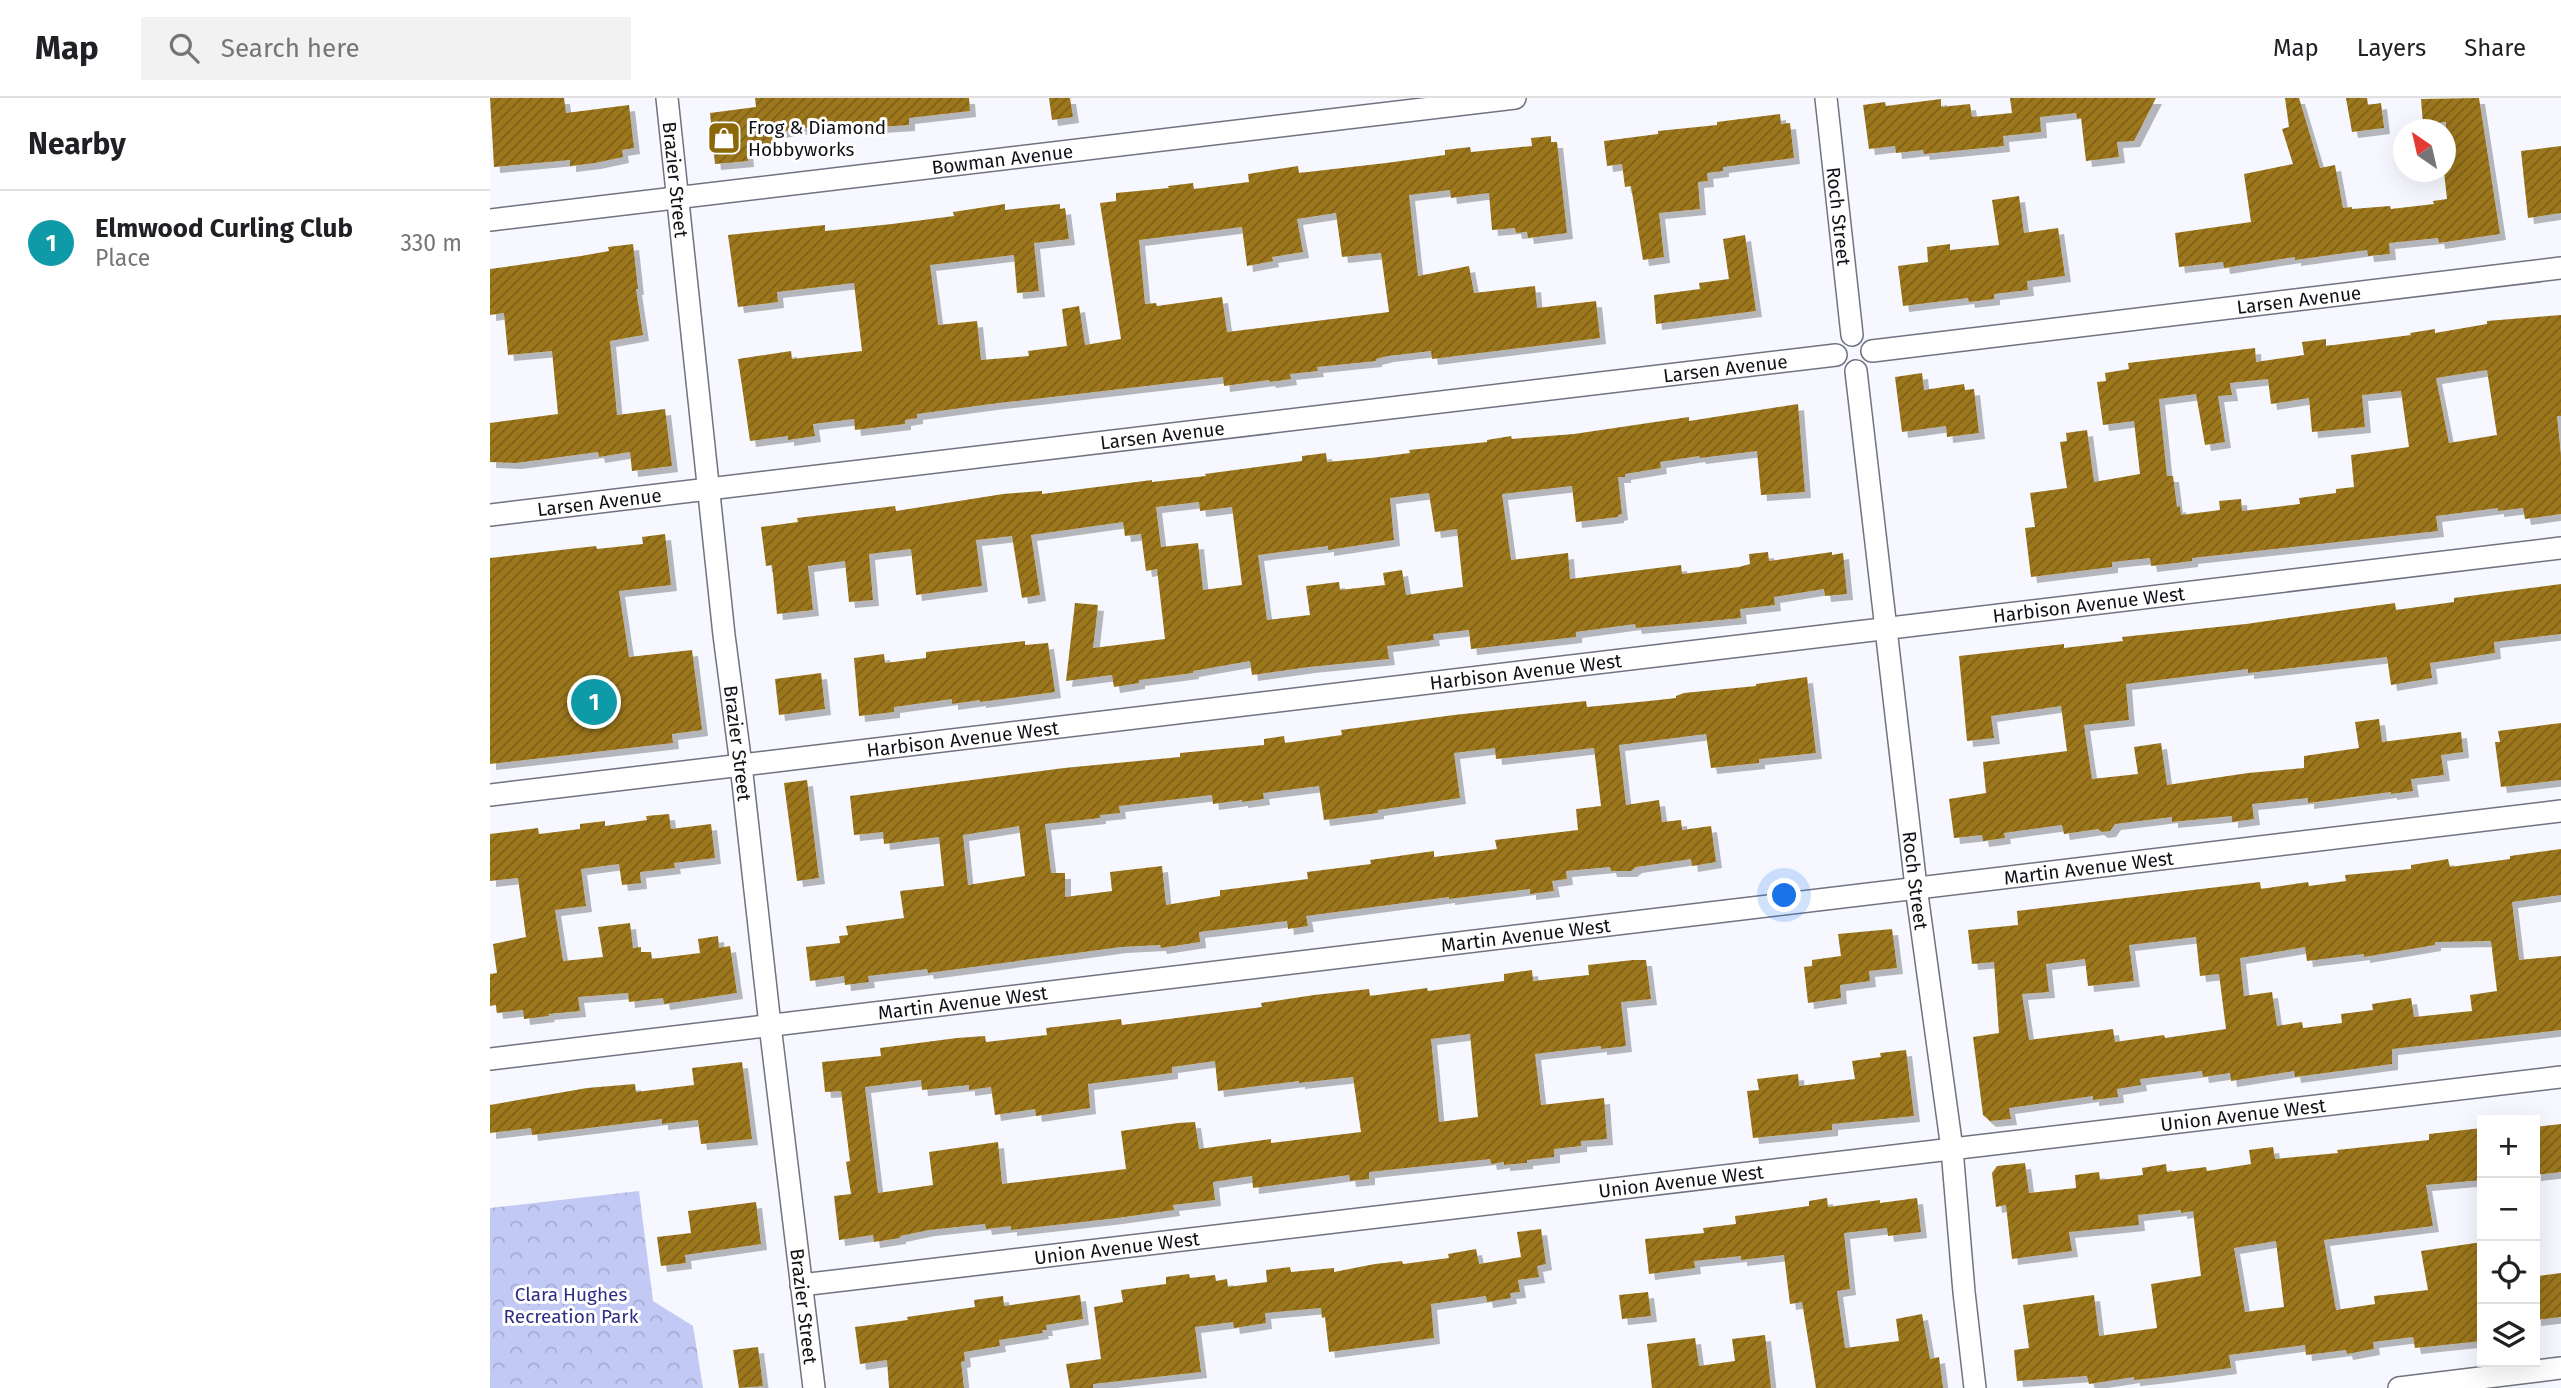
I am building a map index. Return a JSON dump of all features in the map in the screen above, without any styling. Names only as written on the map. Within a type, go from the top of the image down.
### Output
[{"type":"street","name":"Brazier Street","points":[[667,98],[724,635],[814,1388]]},
{"type":"street","name":"Bowman Avenue","points":[[490,220],[1515,98]]},
{"type":"street","name":"Roch Street","points":[[1826,98],[1852,335]]},
{"type":"street","name":"Larsen Avenue","points":[[1872,351],[2561,268]]},
{"type":"street","points":[[1852,335],[1867,340],[1872,351],[1869,362],[1856,371],[1844,368],[1838,363],[1836,355],[1838,343],[1844,337],[1852,335]]},
{"type":"street","name":"Larsen Avenue","points":[[490,515],[1836,355]]},
{"type":"street","name":"Roch Street","points":[[1856,371],[1916,887],[1952,1149],[1975,1388]]},
{"type":"street","name":"Harbison Avenue West","points":[[490,795],[2561,548]]},
{"type":"street","name":"Martin Avenue West","points":[[490,1059],[2561,811]]},
{"type":"street","name":"Union Avenue West","points":[[801,1285],[2561,1077]]},
{"type":"street","points":[[2399,1388],[2561,1368]]},
{"type":"green space","name":"Clara Hughes Recreation Park","points":[[639,1191],[653,1301],[693,1326],[703,1388],[490,1388],[490,1208]]},
{"type":"building","points":[[490,98],[564,98],[566,113],[629,105],[634,148],[622,150],[623,157],[595,163],[570,166],[570,160],[494,167]]},
{"type":"building","points":[[755,98],[969,98],[970,111],[909,118],[909,125],[864,128],[863,123],[852,124],[852,121],[772,133],[773,146],[747,149],[748,161],[715,164],[710,113],[756,107]]},
{"type":"building","points":[[1049,98],[1070,98],[1073,117],[1052,120]]},
{"type":"building","points":[[2010,98],[2156,98],[2134,141],[2117,142],[2119,157],[2086,161],[2081,118],[2077,119],[2076,113],[2040,117],[2041,132],[2003,136],[2004,146],[1924,154],[1923,150],[1896,153],[1895,146],[1869,149],[1863,105],[1885,102],[1886,106],[1941,99],[1941,107],[1970,104],[1972,117],[2012,113]]},
{"type":"building","points":[[2285,98],[2299,98],[2320,168],[2335,165],[2343,208],[2390,206],[2391,209],[2434,204],[2433,201],[2447,199],[2445,182],[2456,182],[2456,119],[2423,119],[2421,99],[2479,98],[2500,234],[2439,243],[2438,238],[2389,243],[2390,254],[2368,256],[2367,250],[2224,268],[2223,262],[2179,267],[2175,233],[2251,222],[2244,174],[2293,164],[2282,129],[2289,127]]},
{"type":"building","points":[[2346,98],[2367,98],[2368,105],[2381,103],[2384,128],[2352,132]]},
{"type":"building","points":[[1780,114],[1781,124],[1790,123],[1794,158],[1723,167],[1723,171],[1707,173],[1708,181],[1698,182],[1700,209],[1659,213],[1664,257],[1643,260],[1631,186],[1625,187],[1622,164],[1607,166],[1604,141]]},
{"type":"building","points":[[1551,136],[1551,142],[1557,142],[1567,233],[1528,238],[1527,232],[1516,233],[1515,228],[1492,230],[1489,193],[1451,198],[1450,190],[1409,195],[1418,276],[1469,266],[1474,293],[1535,286],[1537,308],[1596,301],[1600,338],[1432,359],[1431,351],[1388,356],[1376,361],[1317,367],[1318,371],[1290,374],[1291,379],[1270,382],[1224,386],[1223,377],[991,404],[917,414],[917,418],[905,420],[905,424],[855,430],[854,419],[813,424],[815,436],[750,441],[738,359],[791,351],[792,359],[862,351],[854,283],[777,292],[778,302],[738,307],[728,235],[825,225],[825,231],[892,224],[954,216],[953,212],[1005,204],[1005,210],[1060,204],[1060,209],[1065,208],[1069,239],[1034,243],[1039,291],[1017,293],[1014,255],[930,265],[938,325],[977,321],[981,360],[1029,356],[1028,351],[1067,346],[1062,309],[1079,306],[1085,345],[1121,339],[1100,203],[1116,201],[1116,193],[1193,183],[1194,189],[1249,182],[1248,174],[1298,166],[1299,173],[1445,155],[1445,150],[1470,147],[1471,152],[1532,146],[1531,138]],"holes":[[[1336,213],[1342,257],[1381,253],[1389,312],[1227,332],[1222,297],[1157,306],[1156,303],[1145,304],[1139,240],[1242,227],[1247,266],[1273,261],[1272,257],[1303,252],[1297,219]]]},
{"type":"building","points":[[2561,146],[2561,213],[2528,218],[2521,151]]},
{"type":"building","points":[[2019,196],[2024,233],[2058,228],[2065,276],[2027,281],[2028,290],[1994,294],[1994,299],[1969,302],[1968,298],[1903,306],[1898,266],[1928,262],[1927,247],[1950,244],[1950,250],[1999,245],[1992,200]]},
{"type":"building","points":[[1745,235],[1756,311],[1656,324],[1654,295],[1700,289],[1699,283],[1729,279],[1723,239]]},
{"type":"building","points":[[633,244],[643,335],[610,341],[617,415],[665,409],[672,466],[632,471],[630,452],[599,457],[598,452],[516,463],[490,462],[490,423],[558,414],[552,351],[508,355],[504,313],[490,315],[490,269],[581,256],[609,251],[608,247]]},
{"type":"building","points":[[2561,315],[2561,416],[2557,416],[2561,456],[2561,514],[2525,519],[2523,508],[2498,511],[2498,508],[2436,516],[2438,531],[2192,558],[2192,561],[2151,566],[2150,558],[2112,562],[2112,567],[2031,577],[2025,528],[2035,527],[2030,493],[2067,488],[2060,442],[2067,441],[2066,433],[2087,430],[2094,482],[2140,474],[2134,421],[2103,425],[2097,382],[2106,381],[2105,373],[2129,369],[2128,363],[2255,348],[2256,362],[2304,355],[2302,342],[2326,339],[2326,346],[2411,335],[2410,333],[2435,329],[2435,333],[2487,324],[2487,321]],"holes":[[[2487,370],[2497,435],[2449,443],[2436,378]],[[2268,379],[2271,404],[2309,398],[2312,432],[2365,427],[2362,395],[2401,391],[2409,447],[2351,455],[2354,487],[2336,489],[2336,493],[2299,498],[2300,504],[2242,511],[2241,499],[2219,501],[2220,510],[2181,515],[2180,506],[2177,507],[2173,476],[2167,476],[2159,399],[2196,394],[2205,445],[2225,442],[2218,396],[2232,395],[2230,383]]]},
{"type":"building","points":[[1922,373],[1924,390],[1964,384],[1965,390],[1974,389],[1979,433],[1947,437],[1946,426],[1902,432],[1895,377]]},
{"type":"building","points":[[1798,404],[1805,492],[1761,495],[1757,451],[1660,462],[1661,468],[1618,477],[1622,514],[1618,517],[1576,522],[1572,486],[1502,494],[1511,560],[1568,553],[1570,579],[1681,565],[1682,574],[1739,567],[1750,564],[1749,554],[1768,552],[1769,561],[1832,552],[1832,555],[1843,553],[1847,594],[1825,596],[1824,589],[1774,597],[1775,605],[1740,609],[1741,618],[1636,628],[1635,624],[1576,632],[1576,637],[1471,649],[1469,630],[1433,634],[1434,640],[1387,646],[1389,659],[1252,675],[1250,661],[1193,673],[1139,680],[1139,683],[1114,687],[1112,675],[1066,681],[1075,603],[1098,605],[1093,648],[1165,639],[1157,569],[1146,571],[1141,534],[1125,536],[1123,522],[1031,535],[1040,595],[1022,598],[1012,536],[976,540],[982,586],[916,595],[911,549],[869,554],[873,600],[849,602],[845,561],[808,566],[813,610],[777,614],[772,565],[766,566],[761,527],[798,522],[797,518],[895,506],[896,511],[1003,494],[1042,491],[1042,494],[1206,476],[1205,474],[1302,461],[1302,456],[1326,453],[1327,462],[1410,453],[1409,450],[1487,442],[1511,436],[1512,439],[1574,434],[1689,417],[1689,421]],"holes":[[[1429,493],[1435,532],[1457,529],[1463,587],[1406,595],[1402,570],[1383,573],[1385,585],[1340,590],[1339,582],[1306,586],[1310,615],[1267,620],[1258,555],[1328,546],[1328,550],[1394,540],[1390,498]],[[1199,502],[1200,511],[1232,507],[1242,585],[1203,590],[1198,543],[1161,547],[1156,507]]]},
{"type":"building","points":[[665,534],[671,585],[619,591],[629,657],[692,650],[702,730],[672,734],[673,743],[490,764],[490,558],[596,546],[597,549],[643,544],[642,537]]},
{"type":"building","points":[[2561,584],[2561,634],[2494,642],[2495,653],[2430,663],[2432,678],[2391,685],[2387,657],[2248,673],[2248,669],[2126,684],[2129,720],[2084,725],[2092,779],[2138,774],[2134,747],[2161,743],[2167,785],[2304,768],[2304,756],[2359,748],[2355,722],[2379,719],[2382,742],[2461,732],[2463,752],[2441,755],[2444,775],[2411,779],[2413,791],[2308,803],[2308,798],[2252,804],[2254,819],[2232,822],[2232,816],[2172,822],[2172,817],[2115,824],[2110,831],[2102,832],[2098,829],[2064,834],[2062,825],[2004,833],[2005,838],[1983,841],[1982,835],[1954,838],[1949,799],[1986,793],[1983,762],[2067,751],[2061,706],[1991,716],[1994,738],[1967,741],[1959,656],[2064,644],[2064,648],[2123,641],[2122,637],[2246,624],[2395,603],[2396,610],[2454,602],[2454,598]]},
{"type":"building","points":[[1025,641],[1025,645],[1048,643],[1055,692],[952,704],[952,699],[894,707],[894,712],[859,716],[854,658],[884,654],[885,663],[926,658],[926,652]]},
{"type":"building","points":[[821,673],[825,709],[779,715],[775,679]]},
{"type":"building","points":[[1807,677],[1816,753],[1759,759],[1759,763],[1711,768],[1706,734],[1619,745],[1626,805],[1659,800],[1662,822],[1681,820],[1682,830],[1711,826],[1716,862],[1692,866],[1691,859],[1636,867],[1631,871],[1611,871],[1610,867],[1566,871],[1567,879],[1552,881],[1554,891],[1530,894],[1530,889],[1449,897],[1306,916],[1308,926],[1288,929],[1287,921],[1199,932],[1200,942],[1161,948],[1160,945],[1121,947],[928,973],[927,969],[868,976],[869,982],[845,985],[844,976],[810,981],[806,947],[840,943],[839,936],[848,935],[846,926],[904,918],[900,891],[944,886],[939,837],[884,844],[883,832],[854,835],[850,796],[1064,768],[1180,757],[1180,753],[1264,745],[1264,739],[1284,736],[1285,743],[1342,735],[1341,730],[1454,715],[1586,701],[1587,707],[1649,701],[1676,698],[1684,693]],"holes":[[[1495,748],[1496,759],[1594,748],[1601,806],[1576,809],[1578,830],[1495,840],[1497,849],[1434,857],[1434,851],[1370,860],[1371,864],[1307,872],[1308,879],[1220,890],[1220,896],[1166,905],[1162,866],[1110,872],[1112,891],[1065,897],[1065,873],[1051,873],[1045,824],[1100,818],[1100,815],[1120,813],[1119,806],[1212,795],[1213,804],[1242,802],[1264,799],[1263,793],[1319,786],[1324,820],[1378,813],[1378,810],[1460,798],[1454,753]],[[1019,826],[1025,876],[968,885],[963,835]]]},
{"type":"building","points":[[2561,723],[2561,780],[2501,787],[2495,742],[2500,742],[2498,731]]},
{"type":"building","points":[[807,780],[819,878],[797,881],[784,783]]},
{"type":"building","points":[[669,814],[671,829],[711,824],[715,858],[674,863],[675,868],[640,872],[641,883],[622,885],[619,864],[581,869],[586,906],[555,910],[563,961],[603,957],[598,927],[630,923],[633,948],[641,947],[641,952],[651,952],[652,959],[700,953],[698,939],[718,936],[719,948],[730,946],[737,993],[664,1004],[663,998],[629,1002],[628,993],[578,997],[580,1011],[524,1019],[523,1010],[497,1013],[496,1005],[490,1006],[490,974],[497,973],[493,944],[526,937],[518,878],[490,881],[490,834],[538,828],[539,834],[580,829],[580,824],[605,821],[605,826],[647,820],[646,816]]},
{"type":"building","points":[[2561,849],[2561,895],[2512,902],[2519,960],[2561,956],[2561,1030],[2392,1049],[2392,1064],[2295,1077],[2294,1071],[2231,1081],[2230,1073],[2203,1077],[2202,1071],[2140,1079],[2141,1085],[2117,1089],[2118,1097],[2093,1100],[2093,1096],[2009,1108],[2011,1119],[1990,1121],[1983,1115],[1973,1037],[1999,1033],[1994,962],[1972,964],[1968,930],[2018,925],[2017,911],[2260,882],[2261,889],[2308,882],[2309,886],[2346,881],[2345,875],[2411,869],[2411,865],[2448,859],[2450,867],[2510,859],[2510,856]],"holes":[[[2196,937],[2200,976],[2219,974],[2226,1029],[2115,1042],[2113,1029],[2029,1040],[2022,994],[2049,992],[2046,964],[2085,959],[2088,986],[2134,981],[2129,945]],[[2491,941],[2497,991],[2470,995],[2472,1011],[2414,1017],[2411,998],[2372,1004],[2373,1010],[2341,1014],[2342,1023],[2303,1028],[2302,1022],[2277,1026],[2272,992],[2244,996],[2240,958],[2305,947],[2307,961],[2364,954],[2364,957],[2435,945],[2435,942]]]},
{"type":"building","points":[[1892,929],[1897,968],[1869,971],[1870,981],[1840,985],[1841,998],[1808,1003],[1804,967],[1812,966],[1812,960],[1841,956],[1838,934]]},
{"type":"building","points":[[1646,960],[1651,999],[1621,1002],[1626,1046],[1601,1049],[1601,1046],[1535,1054],[1541,1105],[1604,1098],[1607,1139],[1581,1141],[1581,1146],[1554,1149],[1554,1157],[1527,1160],[1527,1163],[1491,1164],[1490,1159],[1369,1172],[1369,1179],[1350,1181],[1349,1175],[1253,1188],[1252,1176],[1213,1182],[1215,1200],[1173,1205],[1174,1210],[1117,1218],[1011,1230],[1011,1226],[986,1229],[985,1224],[929,1230],[874,1242],[873,1235],[839,1240],[834,1196],[851,1194],[846,1162],[850,1161],[841,1091],[825,1092],[822,1062],[881,1056],[880,1048],[957,1038],[985,1036],[986,1042],[1047,1035],[1046,1028],[1121,1019],[1122,1025],[1262,1007],[1261,1003],[1314,995],[1369,989],[1370,996],[1427,988],[1428,991],[1504,981],[1504,974],[1532,970],[1533,981],[1589,975],[1588,965]],"holes":[[[1470,1034],[1478,1117],[1439,1122],[1431,1039]],[[1215,1061],[1218,1091],[1353,1077],[1361,1132],[1271,1143],[1271,1139],[1199,1149],[1195,1122],[1121,1131],[1126,1169],[1002,1184],[998,1142],[929,1152],[933,1185],[878,1193],[865,1087],[921,1080],[922,1090],[969,1085],[969,1090],[991,1087],[995,1115],[1035,1109],[1036,1116],[1090,1108],[1088,1084],[1172,1073],[1172,1067]]]},
{"type":"building","points":[[1906,1050],[1914,1116],[1832,1124],[1832,1130],[1753,1138],[1747,1091],[1759,1090],[1757,1079],[1798,1074],[1799,1086],[1855,1079],[1852,1061],[1881,1057],[1880,1053]]},
{"type":"building","points":[[742,1062],[752,1139],[701,1144],[698,1120],[662,1124],[662,1119],[532,1135],[531,1128],[490,1133],[490,1105],[587,1088],[635,1084],[636,1092],[694,1085],[692,1068]]},
{"type":"building","points":[[2561,1124],[2561,1172],[2540,1174],[2540,1126]]},
{"type":"building","points":[[2477,1129],[2477,1180],[2426,1185],[2433,1226],[2324,1240],[2336,1310],[2375,1304],[2374,1296],[2428,1290],[2421,1251],[2477,1243],[2477,1342],[2415,1348],[2413,1337],[2373,1342],[2374,1349],[2347,1354],[2346,1350],[2306,1355],[2305,1345],[2229,1355],[2231,1368],[2163,1377],[2134,1380],[2134,1377],[2089,1384],[2087,1376],[2017,1381],[2014,1350],[2029,1348],[2023,1305],[2094,1295],[2099,1336],[2157,1328],[2151,1284],[2201,1276],[2193,1211],[2138,1215],[2139,1225],[2069,1232],[2072,1251],[2012,1259],[2006,1205],[1996,1207],[1992,1173],[1997,1166],[2025,1163],[2029,1193],[2076,1188],[2075,1175],[2099,1172],[2100,1180],[2143,1175],[2142,1168],[2166,1164],[2167,1172],[2206,1167],[2207,1171],[2251,1164],[2249,1150],[2273,1147],[2275,1159],[2429,1140],[2429,1134]],"holes":[[[2276,1241],[2284,1307],[2245,1312],[2234,1248]]]},
{"type":"building","points":[[1827,1198],[1828,1207],[1917,1198],[1921,1232],[1888,1236],[1887,1228],[1844,1233],[1850,1289],[1837,1291],[1845,1348],[1899,1341],[1896,1319],[1922,1314],[1930,1359],[1939,1357],[1943,1388],[1816,1388],[1802,1302],[1790,1304],[1784,1255],[1741,1260],[1741,1256],[1694,1261],[1695,1268],[1649,1274],[1645,1239],[1704,1233],[1703,1228],[1736,1224],[1735,1216],[1809,1206],[1809,1201]]},
{"type":"building","points":[[756,1202],[761,1244],[685,1255],[686,1263],[661,1266],[657,1237],[691,1233],[688,1211]]},
{"type":"building","points":[[1541,1229],[1546,1264],[1537,1266],[1539,1277],[1518,1280],[1520,1292],[1510,1293],[1511,1298],[1487,1302],[1486,1296],[1431,1304],[1434,1338],[1329,1352],[1325,1317],[1322,1318],[1321,1308],[1265,1313],[1266,1323],[1234,1328],[1233,1322],[1195,1327],[1201,1372],[1093,1384],[1093,1388],[1070,1388],[1066,1364],[1101,1359],[1094,1307],[1123,1302],[1121,1290],[1166,1284],[1166,1277],[1189,1274],[1190,1278],[1215,1275],[1216,1281],[1227,1279],[1228,1287],[1267,1282],[1266,1270],[1290,1267],[1291,1272],[1334,1268],[1334,1272],[1375,1264],[1402,1261],[1403,1264],[1449,1258],[1448,1254],[1476,1249],[1479,1264],[1521,1257],[1517,1232]]},
{"type":"building","points":[[2561,1273],[2561,1317],[2540,1319],[2540,1276]]},
{"type":"building","points":[[1648,1292],[1651,1316],[1622,1319],[1619,1295]]},
{"type":"building","points":[[1080,1295],[1083,1319],[1046,1325],[1047,1330],[1042,1330],[1043,1333],[999,1340],[1000,1346],[964,1352],[965,1361],[961,1362],[964,1388],[889,1388],[887,1360],[860,1364],[855,1327],[975,1307],[974,1300],[1003,1296],[1004,1306]]},
{"type":"building","points":[[1765,1335],[1771,1388],[1652,1388],[1647,1344],[1695,1338],[1699,1366],[1735,1361],[1732,1339]]},
{"type":"building","points":[[758,1347],[763,1386],[739,1388],[733,1350]]},
{"type":"place","name":"Frog & Diamond Hobbyworks","points":[[724,138]]},
{"type":"place","name":"Elmwood Curling Club","points":[[594,702]]}]
